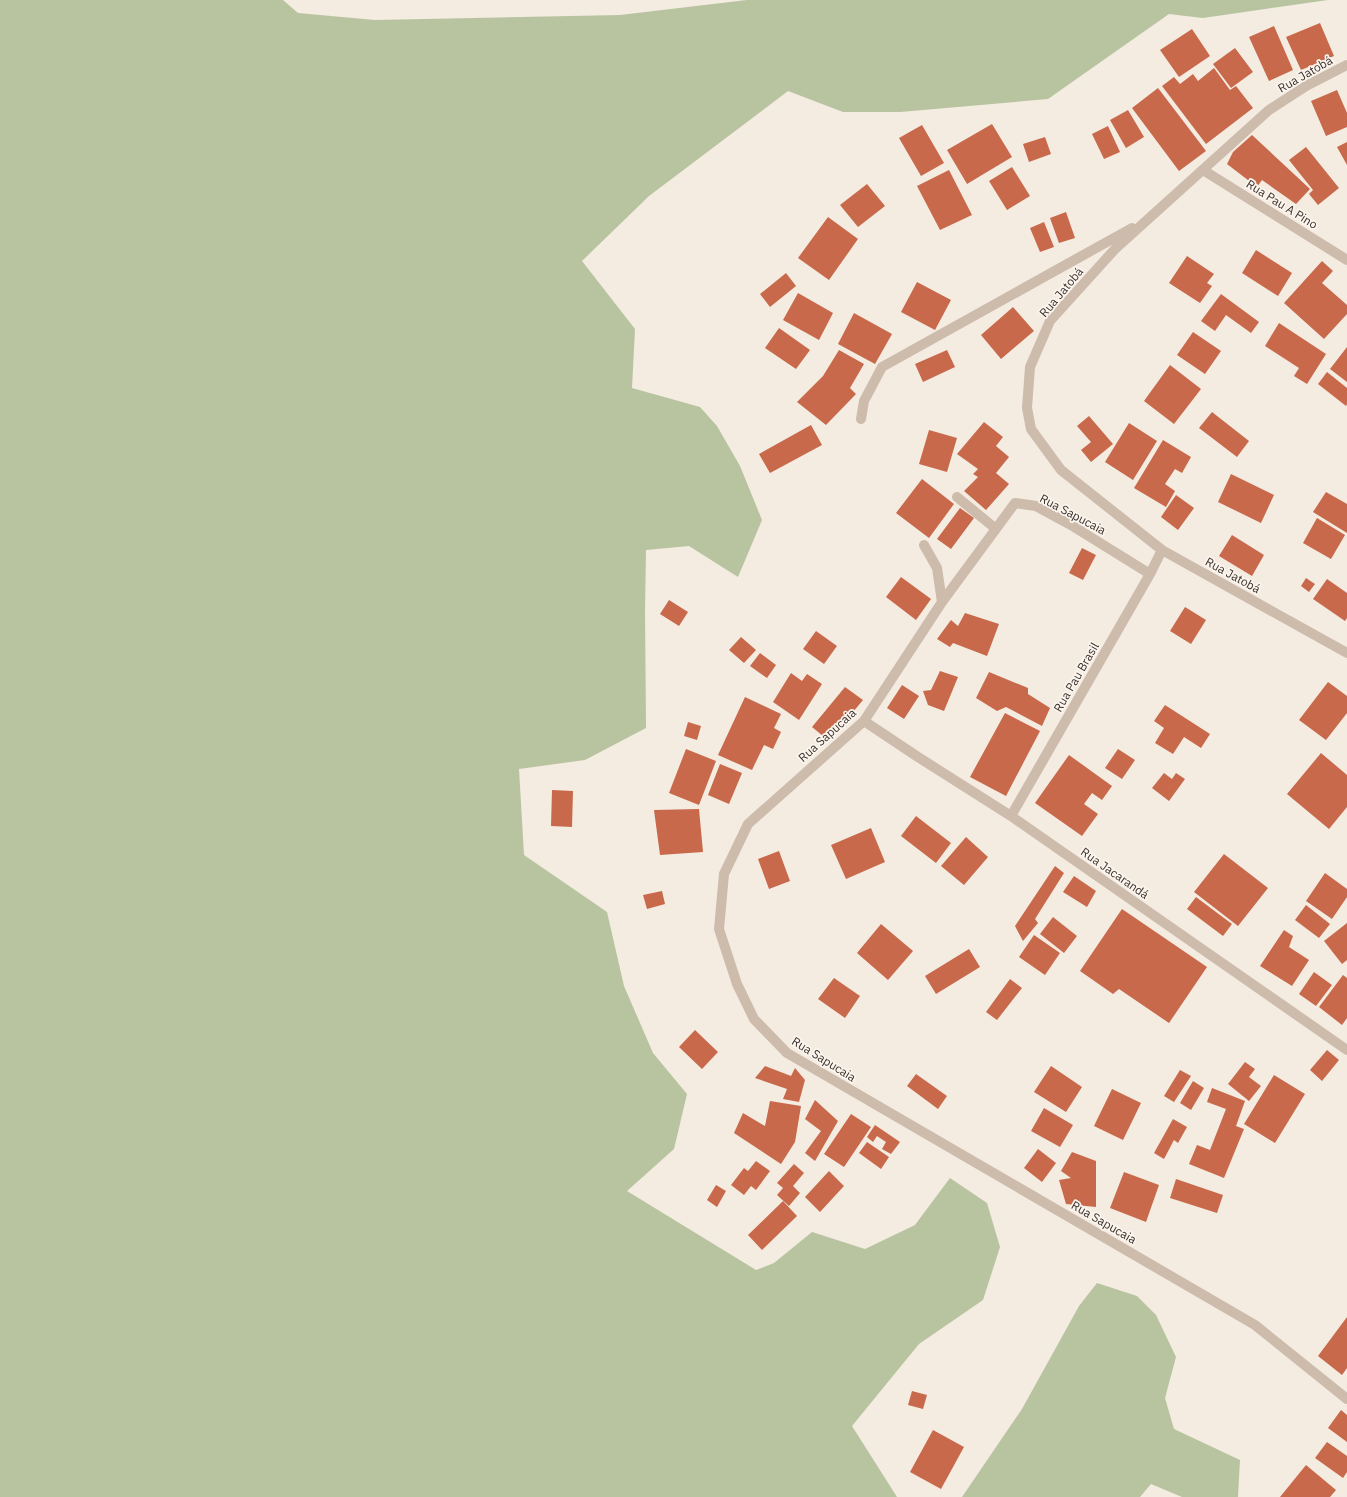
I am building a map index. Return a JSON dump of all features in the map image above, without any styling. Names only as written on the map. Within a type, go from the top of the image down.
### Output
[{"type":"street","name":"Rua Jatobá","points":[[1347,65],[1306,86],[1269,110],[1115,250],[1050,322],[1030,367],[1027,408],[1031,429],[1060,470],[1162,550],[1347,653]]},
{"type":"street","name":"Rua Pau A Pino","points":[[1203,170],[1347,260]]},
{"type":"street","points":[[861,419],[864,401],[882,367],[1148,220]]},
{"type":"street","points":[[957,497],[996,529]]},
{"type":"street","name":"Rua Sapucaia","points":[[1150,574],[1036,506],[1015,503],[942,602],[864,721],[748,824],[724,874],[719,929],[737,984],[754,1019],[787,1053],[1255,1325],[1347,1399]]},
{"type":"street","points":[[924,545],[937,568],[942,602]]},
{"type":"street","name":"Rua Pau Brasil","points":[[1011,816],[1150,574],[1162,550]]},
{"type":"street","name":"Rua Jacarandá","points":[[864,721],[1011,816],[1347,1050]]},
{"type":"green space","points":[[0,0],[283,0],[298,13],[375,20],[620,15],[747,0],[1328,0],[1203,18],[1169,14],[1048,99],[900,112],[843,112],[788,91],[649,196],[582,261],[635,329],[632,388],[700,407],[717,426],[740,466],[762,520],[738,577],[689,546],[646,550],[646,728],[585,760],[519,769],[524,855],[607,912],[624,986],[653,1053],[687,1094],[674,1149],[627,1191],[756,1270],[774,1263],[812,1232],[865,1249],[915,1225],[950,1178],[987,1203],[1000,1247],[983,1300],[919,1344],[852,1426],[897,1497],[0,1497]]},
{"type":"green space","points":[[1097,1283],[1137,1296],[1156,1315],[1176,1357],[1165,1398],[1174,1429],[1240,1460],[1238,1497],[1182,1497],[1151,1484],[1140,1497],[962,1497],[1022,1409],[1079,1306]]},
{"type":"building","points":[[1320,23],[1334,56],[1301,70],[1286,37]]},
{"type":"building","points":[[1274,26],[1293,70],[1269,81],[1249,37]]},
{"type":"building","points":[[1192,29],[1210,56],[1179,77],[1160,50]]},
{"type":"building","points":[[1235,48],[1253,72],[1231,88],[1213,64]]},
{"type":"building","points":[[1214,68],[1230,90],[1236,86],[1253,108],[1206,144],[1162,86],[1174,77],[1180,84],[1193,74],[1198,81]]},
{"type":"building","points":[[1158,88],[1206,151],[1179,171],[1132,108]]},
{"type":"building","points":[[1337,90],[1347,113],[1347,127],[1326,136],[1311,101]]},
{"type":"building","points":[[1128,110],[1144,137],[1126,148],[1110,120]]},
{"type":"building","points":[[992,124],[1012,157],[967,184],[947,150]]},
{"type":"building","points":[[922,125],[944,163],[921,176],[899,138]]},
{"type":"building","points":[[1108,126],[1120,152],[1104,159],[1092,134]]},
{"type":"building","points":[[1252,135],[1310,189],[1296,204],[1262,180],[1257,187],[1227,164],[1233,152]]},
{"type":"building","points":[[1045,137],[1051,154],[1029,162],[1023,144]]},
{"type":"building","points":[[1347,142],[1347,165],[1337,147]]},
{"type":"building","points":[[1306,147],[1339,188],[1318,205],[1309,194],[1313,190],[1289,160]]},
{"type":"building","points":[[1012,167],[1030,196],[1007,210],[989,181]]},
{"type":"building","points":[[949,170],[972,215],[940,230],[917,186]]},
{"type":"building","points":[[867,184],[885,206],[858,227],[840,205]]},
{"type":"building","points":[[1066,212],[1075,238],[1059,243],[1050,218]]},
{"type":"building","points":[[828,217],[858,239],[829,280],[798,258]]},
{"type":"building","points":[[1044,222],[1054,247],[1040,252],[1030,228]]},
{"type":"building","points":[[1256,250],[1292,273],[1278,296],[1242,273]]},
{"type":"building","points":[[1187,256],[1214,274],[1207,283],[1212,286],[1200,303],[1169,283]]},
{"type":"building","points":[[1322,261],[1333,271],[1322,283],[1347,305],[1347,314],[1324,339],[1284,303]]},
{"type":"building","points":[[786,273],[796,286],[770,307],[760,294]]},
{"type":"building","points":[[917,282],[951,300],[935,330],[901,312]]},
{"type":"building","points":[[798,293],[833,313],[819,340],[783,320]]},
{"type":"building","points":[[1221,294],[1259,322],[1251,333],[1226,315],[1215,331],[1201,321]]},
{"type":"building","points":[[1013,307],[1034,331],[1001,359],[981,335]]},
{"type":"building","points":[[854,313],[892,334],[875,364],[838,344]]},
{"type":"building","points":[[1279,323],[1326,354],[1307,384],[1294,376],[1299,368],[1265,346]]},
{"type":"building","points":[[779,328],[810,350],[796,369],[765,348]]},
{"type":"building","points":[[1193,332],[1221,351],[1205,374],[1177,355]]},
{"type":"building","points":[[1347,347],[1347,382],[1330,369]]},
{"type":"building","points":[[839,350],[864,364],[850,388],[856,394],[826,425],[797,402],[823,376]]},
{"type":"building","points":[[947,350],[955,367],[923,382],[915,364]]},
{"type":"building","points":[[1170,365],[1201,389],[1174,424],[1144,401]]},
{"type":"building","points":[[1327,372],[1347,388],[1346,406],[1318,384]]},
{"type":"building","points":[[1212,412],[1249,441],[1237,457],[1199,428]]},
{"type":"building","points":[[1089,416],[1113,444],[1091,462],[1081,450],[1091,442],[1077,426]]},
{"type":"building","points":[[984,422],[1003,437],[996,446],[1009,457],[996,473],[1009,484],[986,510],[964,491],[978,477],[973,474],[978,469],[957,454]]},
{"type":"building","points":[[1129,423],[1157,441],[1133,480],[1105,462]]},
{"type":"building","points":[[811,425],[822,445],[770,473],[759,454]]},
{"type":"building","points":[[929,430],[957,438],[947,472],[919,464]]},
{"type":"building","points":[[1163,440],[1191,457],[1182,473],[1175,469],[1165,484],[1175,491],[1166,507],[1134,488]]},
{"type":"building","points":[[1231,474],[1274,495],[1261,523],[1218,502]]},
{"type":"building","points":[[922,479],[954,504],[929,538],[896,513]]},
{"type":"building","points":[[1326,492],[1347,504],[1347,533],[1313,512]]},
{"type":"building","points":[[1176,495],[1194,508],[1178,530],[1161,517]]},
{"type":"building","points":[[960,508],[974,518],[951,549],[937,539]]},
{"type":"building","points":[[1317,518],[1345,535],[1331,559],[1303,543]]},
{"type":"building","points":[[1232,535],[1264,555],[1252,576],[1219,556]]},
{"type":"building","points":[[1082,548],[1096,555],[1083,580],[1069,573]]},
{"type":"building","points":[[901,577],[931,599],[916,620],[886,597]]},
{"type":"building","points":[[1306,578],[1315,584],[1309,592],[1301,586]]},
{"type":"building","points":[[1327,579],[1347,593],[1347,618],[1345,621],[1313,599]]},
{"type":"building","points":[[669,600],[688,612],[679,626],[660,614]]},
{"type":"building","points":[[1185,607],[1206,620],[1191,644],[1170,631]]},
{"type":"building","points":[[965,613],[999,624],[987,656],[953,643],[950,647],[937,639],[951,620],[958,626]]},
{"type":"building","points":[[816,631],[837,646],[824,664],[803,649]]},
{"type":"building","points":[[741,637],[756,650],[744,663],[729,650]]},
{"type":"building","points":[[760,653],[776,665],[767,678],[750,666]]},
{"type":"building","points":[[940,671],[958,677],[944,711],[928,705],[923,691],[931,690]]},
{"type":"building","points":[[989,672],[1028,688],[1028,694],[1050,708],[1042,726],[1006,707],[997,711],[976,698]]},
{"type":"building","points":[[791,673],[802,681],[807,674],[822,684],[799,720],[773,702]]},
{"type":"building","points":[[1328,682],[1347,696],[1347,713],[1326,740],[1299,720]]},
{"type":"building","points":[[902,685],[919,696],[904,719],[887,708]]},
{"type":"building","points":[[845,687],[863,700],[829,741],[812,727]]},
{"type":"building","points":[[745,697],[781,714],[774,728],[781,732],[773,749],[764,745],[752,770],[718,755]]},
{"type":"building","points":[[1165,705],[1210,734],[1201,748],[1184,737],[1173,754],[1155,743],[1164,728],[1154,721]]},
{"type":"building","points":[[1005,713],[1040,731],[1006,796],[970,777]]},
{"type":"building","points":[[688,722],[701,726],[697,740],[684,736]]},
{"type":"building","points":[[686,749],[716,761],[699,805],[669,793]]},
{"type":"building","points":[[1118,749],[1135,760],[1122,779],[1105,768]]},
{"type":"building","points":[[1321,753],[1347,775],[1347,807],[1329,829],[1287,794]]},
{"type":"building","points":[[1069,755],[1112,786],[1102,800],[1092,793],[1084,804],[1098,814],[1082,836],[1035,803]]},
{"type":"building","points":[[720,764],[742,773],[729,804],[708,795]]},
{"type":"building","points":[[1164,773],[1172,779],[1176,773],[1185,779],[1169,801],[1152,788]]},
{"type":"building","points":[[552,790],[573,791],[572,827],[551,826]]},
{"type":"building","points":[[699,809],[703,852],[660,855],[654,810]]},
{"type":"building","points":[[916,816],[951,843],[936,863],[901,836]]},
{"type":"building","points":[[871,828],[885,862],[846,879],[831,845]]},
{"type":"building","points":[[966,837],[988,857],[964,885],[941,866]]},
{"type":"building","points":[[779,851],[790,881],[769,889],[758,859]]},
{"type":"building","points":[[1224,854],[1268,888],[1238,926],[1194,892]]},
{"type":"building","points":[[1055,866],[1064,873],[1035,919],[1038,923],[1023,941],[1015,926]]},
{"type":"building","points":[[1325,873],[1347,889],[1347,897],[1332,919],[1306,901]]},
{"type":"building","points":[[1074,876],[1096,891],[1087,907],[1063,892]]},
{"type":"building","points":[[662,891],[665,904],[647,909],[643,895]]},
{"type":"building","points":[[1196,897],[1232,924],[1223,936],[1187,909]]},
{"type":"building","points":[[1306,905],[1330,924],[1319,938],[1295,920]]},
{"type":"building","points":[[1122,909],[1207,967],[1169,1023],[1119,989],[1113,994],[1080,971]]},
{"type":"building","points":[[1053,917],[1077,936],[1064,953],[1040,934]]},
{"type":"building","points":[[1347,923],[1347,960],[1342,964],[1324,941]]},
{"type":"building","points":[[881,924],[913,951],[888,980],[857,953]]},
{"type":"building","points":[[1284,930],[1293,936],[1289,947],[1309,960],[1292,986],[1260,966]]},
{"type":"building","points":[[1034,935],[1060,953],[1045,975],[1019,957]]},
{"type":"building","points":[[969,949],[980,967],[936,994],[925,976]]},
{"type":"building","points":[[1314,972],[1332,985],[1316,1006],[1299,994]]},
{"type":"building","points":[[1343,975],[1347,978],[1347,1018],[1342,1025],[1319,1007]]},
{"type":"building","points":[[834,978],[860,996],[845,1018],[818,999]]},
{"type":"building","points":[[1010,979],[1022,988],[997,1020],[986,1012]]},
{"type":"building","points":[[695,1030],[718,1052],[702,1069],[679,1047]]},
{"type":"building","points":[[1327,1050],[1339,1060],[1322,1081],[1310,1070]]},
{"type":"building","points":[[1245,1062],[1255,1069],[1249,1077],[1261,1086],[1249,1101],[1228,1084]]},
{"type":"building","points":[[765,1066],[791,1076],[795,1068],[805,1080],[799,1102],[783,1099],[787,1089],[755,1078]]},
{"type":"building","points":[[1051,1066],[1082,1087],[1066,1112],[1034,1092]]},
{"type":"building","points":[[1180,1070],[1191,1076],[1174,1102],[1164,1096]]},
{"type":"building","points":[[916,1074],[947,1096],[938,1109],[907,1086]]},
{"type":"building","points":[[1274,1075],[1305,1094],[1275,1143],[1244,1124]]},
{"type":"building","points":[[1193,1081],[1204,1088],[1191,1110],[1180,1103]]},
{"type":"building","points":[[1212,1088],[1245,1101],[1236,1126],[1244,1129],[1224,1178],[1189,1164],[1197,1145],[1210,1150],[1226,1109],[1207,1102]]},
{"type":"building","points":[[1112,1089],[1141,1103],[1123,1140],[1094,1126]]},
{"type":"building","points":[[815,1100],[838,1121],[815,1161],[805,1153],[821,1131],[805,1119]]},
{"type":"building","points":[[770,1101],[801,1106],[795,1142],[781,1164],[734,1133],[743,1113],[765,1126]]},
{"type":"building","points":[[1044,1108],[1073,1125],[1060,1147],[1031,1131]]},
{"type":"building","points":[[851,1114],[871,1127],[844,1167],[824,1154]]},
{"type":"building","points":[[1173,1119],[1187,1127],[1178,1143],[1174,1140],[1164,1159],[1154,1153]]},
{"type":"building","points":[[875,1125],[900,1142],[891,1154],[882,1149],[886,1142],[877,1136],[873,1142],[867,1137]]},
{"type":"building","points":[[867,1142],[889,1157],[881,1169],[859,1153]]},
{"type":"building","points":[[1038,1149],[1056,1163],[1042,1182],[1024,1168]]},
{"type":"building","points":[[1072,1152],[1096,1161],[1096,1207],[1066,1204],[1059,1180],[1071,1178],[1061,1171]]},
{"type":"building","points":[[756,1161],[770,1171],[756,1190],[751,1186],[744,1195],[731,1185],[744,1168],[748,1171]]},
{"type":"building","points":[[794,1164],[804,1173],[793,1186],[800,1193],[789,1206],[777,1195],[783,1188],[777,1183]]},
{"type":"building","points":[[829,1171],[844,1186],[820,1212],[805,1197]]},
{"type":"building","points":[[1124,1172],[1159,1185],[1146,1222],[1110,1208]]},
{"type":"building","points":[[1176,1179],[1223,1195],[1217,1213],[1170,1198]]},
{"type":"building","points":[[716,1185],[726,1191],[717,1207],[707,1200]]},
{"type":"building","points":[[783,1201],[797,1216],[762,1250],[748,1235]]},
{"type":"building","points":[[1347,1317],[1347,1368],[1342,1375],[1318,1356]]},
{"type":"building","points":[[912,1391],[927,1395],[923,1409],[908,1405]]},
{"type":"building","points":[[1341,1410],[1347,1415],[1347,1442],[1328,1428]]},
{"type":"building","points":[[933,1430],[964,1447],[941,1489],[910,1472]]},
{"type":"building","points":[[1327,1442],[1347,1456],[1347,1472],[1343,1478],[1315,1458]]},
{"type":"building","points":[[1306,1465],[1336,1490],[1330,1497],[1280,1497]]}]
